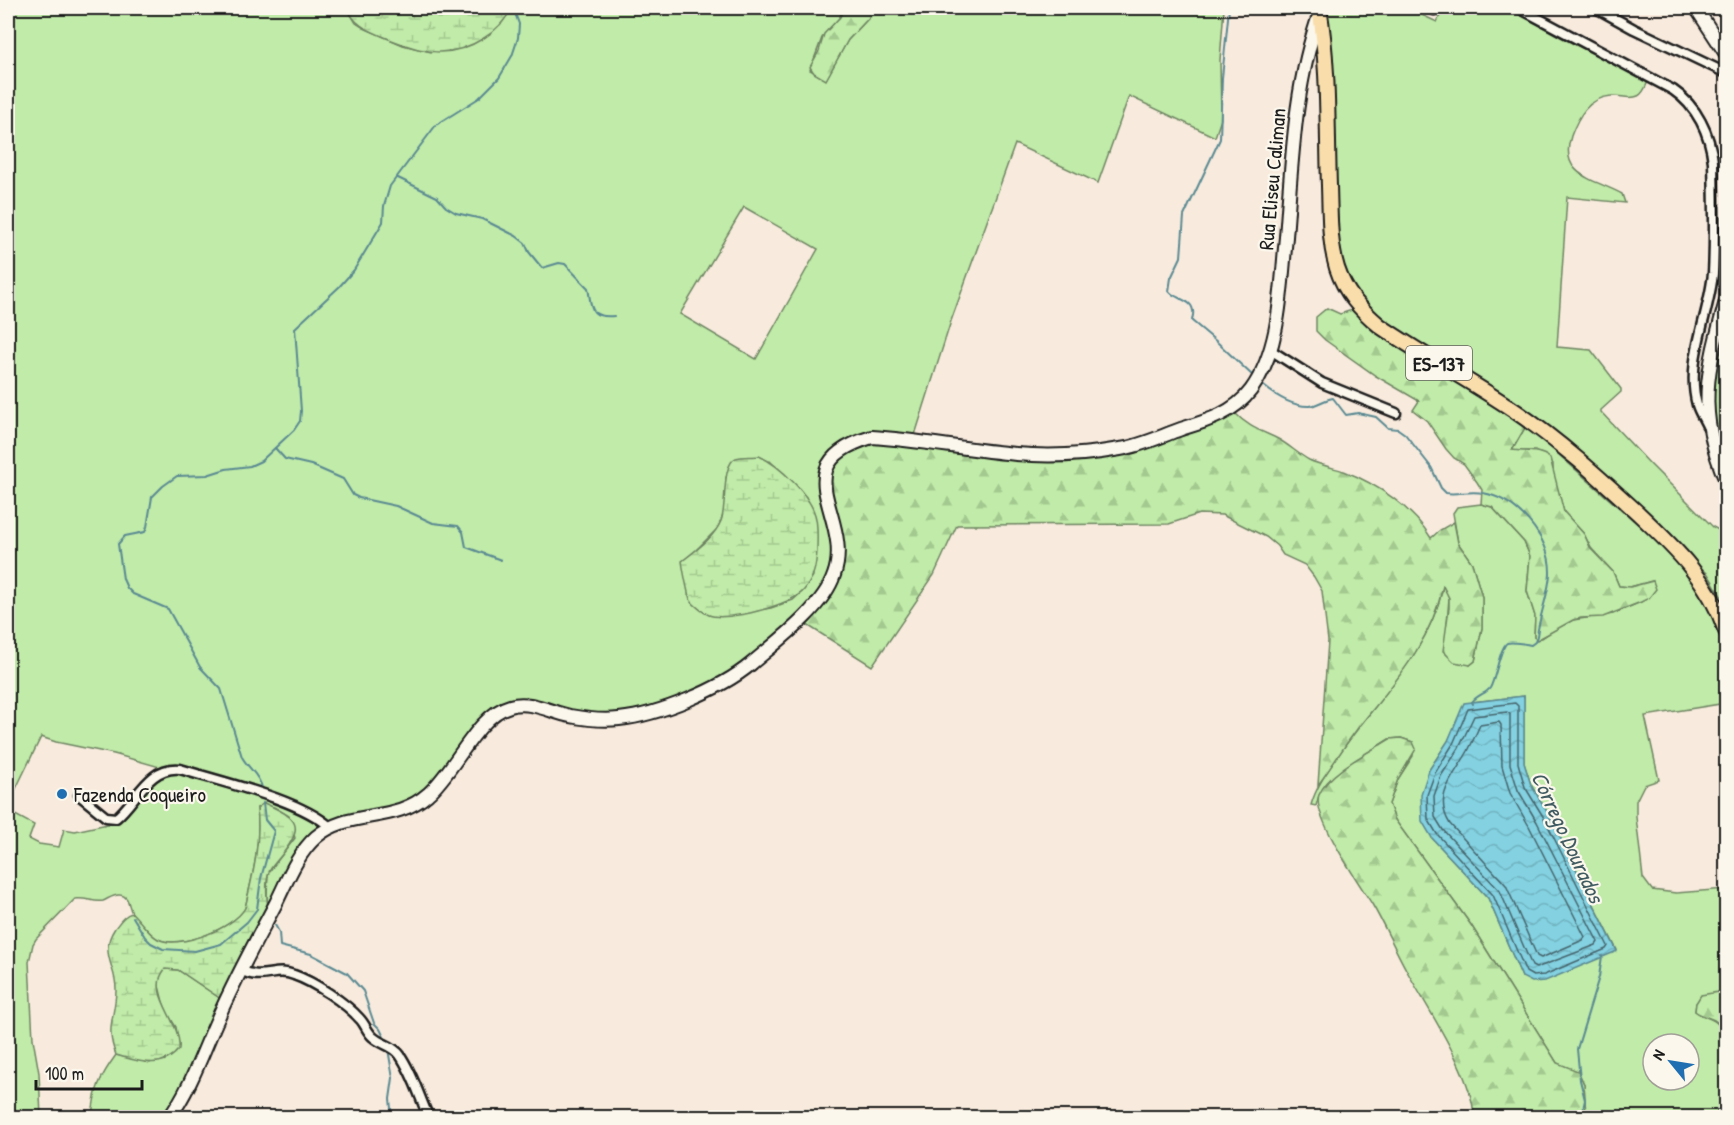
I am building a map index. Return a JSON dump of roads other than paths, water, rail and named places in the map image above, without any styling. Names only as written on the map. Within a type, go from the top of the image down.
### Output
[{"type":"main road","name":"ES-137","points":[[1319,10],[1326,97],[1331,236],[1338,270],[1350,295],[1380,326],[1517,412],[1623,500],[1692,567],[1708,588],[1720,611],[1726,631]]},
{"type":"street","points":[[1519,8],[1673,90],[1690,105],[1704,128],[1713,162],[1713,273],[1696,354],[1694,385],[1698,406],[1711,435],[1726,481]]},
{"type":"street","points":[[1696,8],[1726,54]]},
{"type":"street","points":[[1601,9],[1726,73]]},
{"type":"street","name":"Rua Eliseu Caliman","points":[[1272,351],[1302,77],[1308,46],[1319,10]]},
{"type":"street","points":[[1711,435],[1707,406],[1708,370],[1726,301]]},
{"type":"street","points":[[169,1118],[190,1082],[241,970],[304,850],[316,837],[342,822],[392,814],[420,802],[447,773],[486,720],[512,705],[525,704],[568,716],[599,720],[621,719],[713,690],[749,665],[809,612],[824,595],[834,578],[839,544],[824,493],[823,478],[828,465],[838,453],[855,442],[872,437],[891,438],[1017,454],[1062,455],[1122,449],[1218,417],[1236,406],[1250,391],[1272,351],[1322,383],[1396,413]]},
{"type":"street","points":[[79,795],[106,817],[116,818],[159,772],[171,768],[180,769],[307,811],[330,827]]},
{"type":"street","points":[[241,970],[257,976],[282,973],[297,976],[346,1007],[360,1019],[375,1039],[393,1047],[400,1055],[412,1075],[429,1118]]},
{"type":"water","points":[[1524,696],[1524,763],[1531,785],[1549,815],[1617,951],[1545,981],[1532,982],[1522,977],[1488,898],[1432,838],[1422,821],[1421,794],[1429,770],[1448,741],[1464,703]]},
{"type":"waterway","points":[[262,788],[259,780],[242,757],[221,689],[200,667],[168,609],[133,594],[127,588],[123,579],[118,544],[125,536],[145,532],[152,497],[177,476],[207,475],[226,469],[250,466],[261,461],[294,430],[300,421],[301,411],[295,328],[354,270],[383,222],[384,206],[390,186],[436,125],[479,98],[499,78],[512,56],[518,38],[519,24],[513,8]]},
{"type":"waterway","name":"Córrego Dourados","points":[[1229,8],[1222,78],[1220,139],[1184,216],[1181,257],[1171,278],[1169,291],[1190,304],[1193,312],[1192,321],[1254,377]]},
{"type":"waterway","points":[[396,177],[437,197],[446,207],[456,213],[482,219],[516,236],[525,243],[542,268],[559,263],[565,264],[588,288],[591,306],[595,313],[614,316]]},
{"type":"waterway","name":"Córrego Dourados","points":[[1260,383],[1296,404],[1310,406],[1333,398],[1346,415],[1358,413],[1376,417],[1388,428],[1398,429],[1405,434],[1431,467],[1441,488],[1446,493],[1478,492],[1496,497],[1519,511],[1538,533],[1549,559],[1550,572],[1535,642],[1531,645],[1507,643],[1502,650],[1490,688],[1474,699],[1473,704]]},
{"type":"waterway","points":[[275,448],[285,459],[311,465],[343,479],[353,495],[359,498],[396,506],[433,523],[458,526],[463,532],[466,547],[501,560]]},
{"type":"waterway","points":[[133,917],[151,943],[163,949],[195,951],[221,944],[247,922],[257,909],[261,878],[274,831],[265,820],[263,803]]},
{"type":"waterway","points":[[275,925],[279,932],[280,946],[311,954],[347,973],[363,991],[374,1023],[386,1041]]},
{"type":"waterway","name":"Córrego Dourados","points":[[1581,1118],[1585,1100],[1580,1080],[1577,1049],[1599,977],[1602,956]]},
{"type":"waterway","points":[[388,1049],[393,1078],[390,1099],[392,1118]]},
{"type":"place","name":"Fazenda Coqueiro","points":[[62,794]]}]
